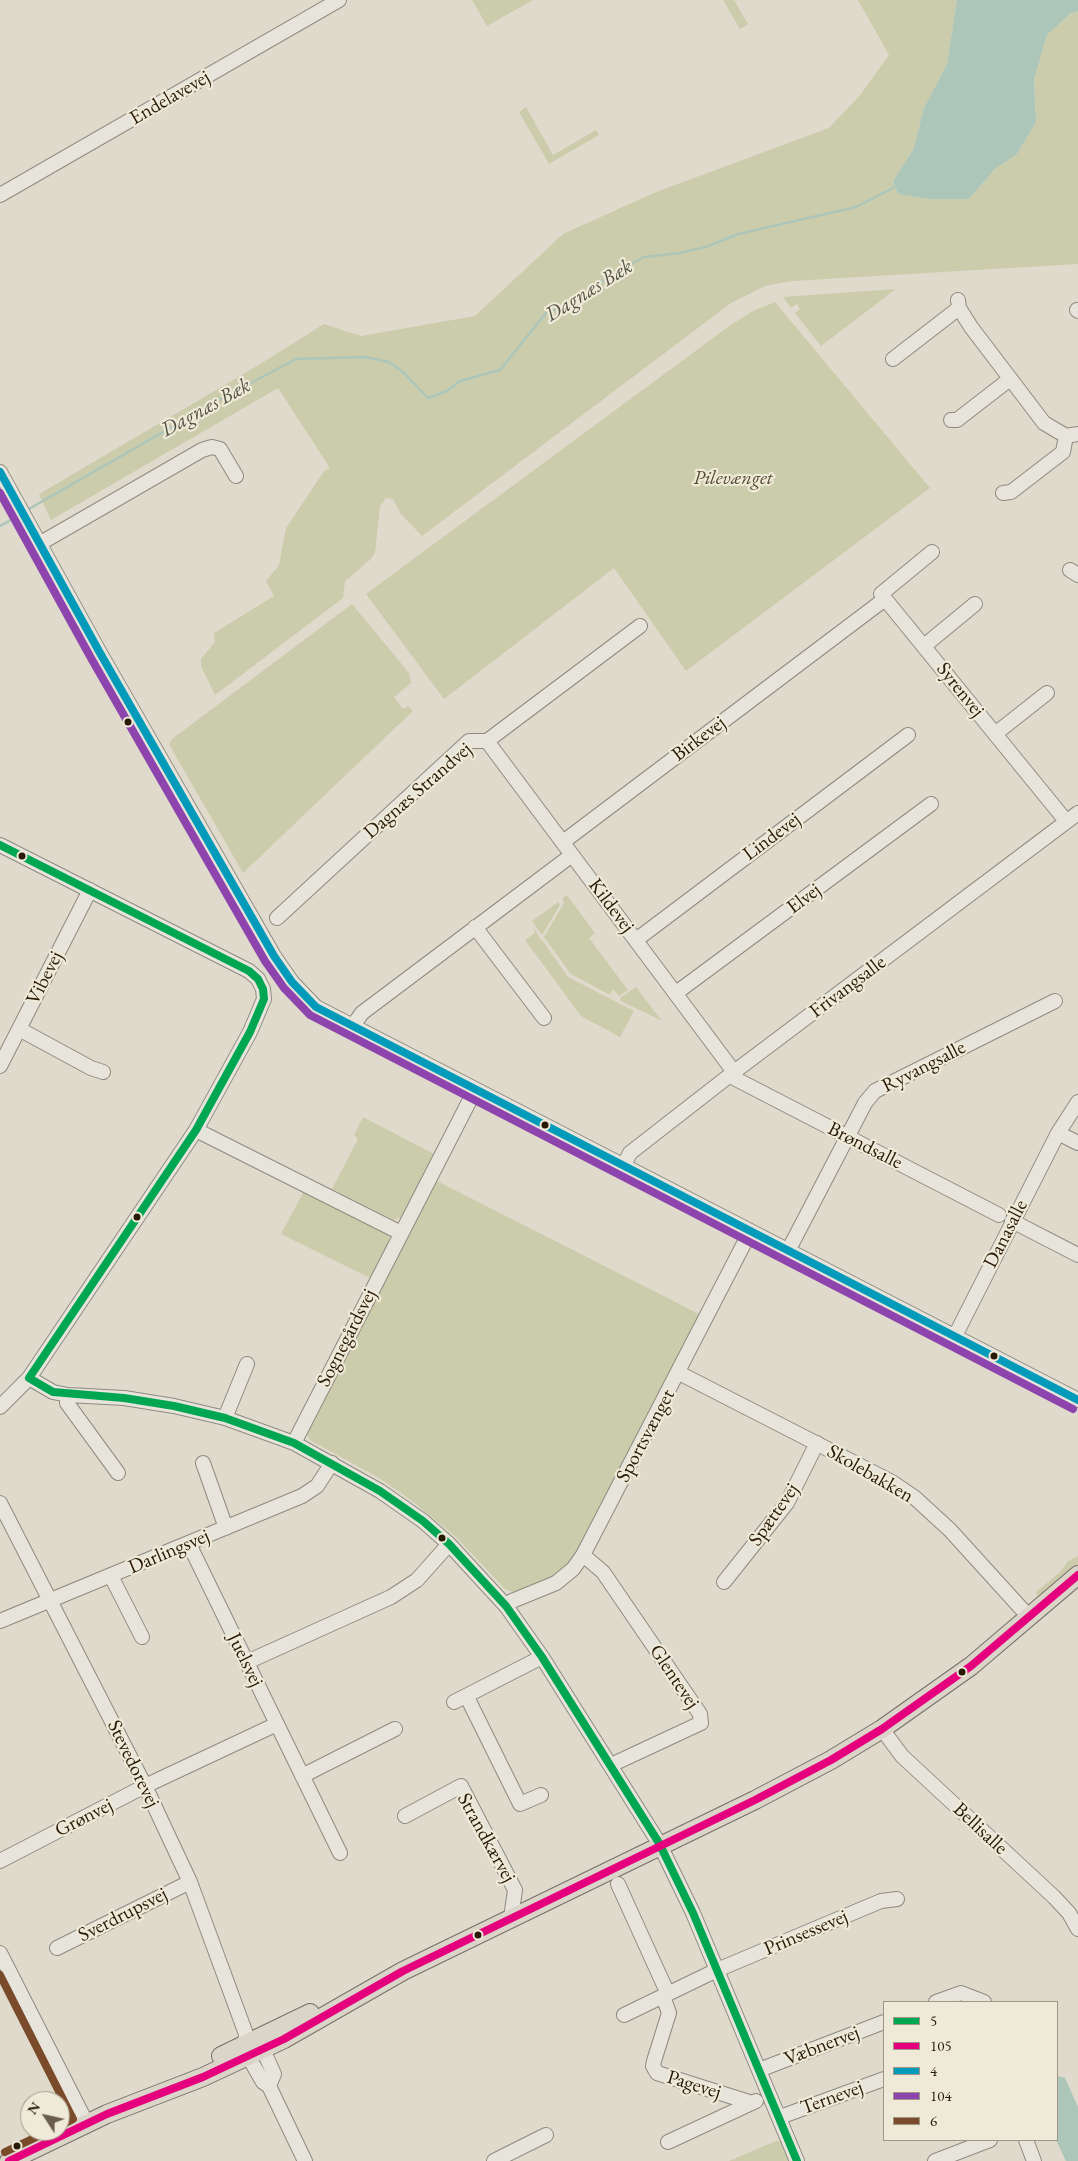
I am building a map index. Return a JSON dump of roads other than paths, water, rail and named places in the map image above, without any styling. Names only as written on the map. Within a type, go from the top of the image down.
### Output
[{"type":"main road","points":[[9,2161],[107,2114],[194,2081],[252,2044],[387,1975],[403,1971],[802,1776],[882,1729],[971,1666],[1078,1575]]},
{"type":"street","name":"Endelavevej","points":[[0,195],[339,0]]},
{"type":"street","points":[[893,359],[958,304],[1010,379],[1044,423],[1072,435],[1063,452],[1011,492],[1003,493]]},
{"type":"street","points":[[951,420],[957,420],[1010,379]]},
{"type":"street","points":[[39,544],[202,450],[212,447],[220,449],[236,476]]},
{"type":"street","points":[[0,472],[28,525],[292,982],[316,1007],[750,1232],[1078,1399]]},
{"type":"street","points":[[885,599],[881,594],[932,552]]},
{"type":"street","name":"Birkevej","points":[[563,842],[885,599]]},
{"type":"street","name":"Syrenvej","points":[[885,599],[1066,822]]},
{"type":"street","name":"Syrenvej","points":[[924,646],[975,604]]},
{"type":"street","name":"Dagnæs Strandvej","points":[[277,918],[469,741],[487,741],[640,626]]},
{"type":"street","name":"Syrenvej","points":[[996,734],[1047,692]]},
{"type":"street","name":"Lindevej","points":[[636,940],[908,735]]},
{"type":"street","name":"Kildevej","points":[[487,741],[676,993],[732,1074]]},
{"type":"street","name":"Elvej","points":[[676,993],[931,804]]},
{"type":"street","name":"Frivangsalle","points":[[623,1166],[630,1153],[1078,813]]},
{"type":"street","points":[[0,845],[249,971],[258,979],[263,989],[264,999],[250,1032],[196,1130],[29,1378],[0,1407]]},
{"type":"street","points":[[352,1027],[362,1013],[572,855]]},
{"type":"street","name":"Vibevej","points":[[0,1066],[90,890]]},
{"type":"street","points":[[476,927],[544,1018]]},
{"type":"street","name":"Ryvangsalle","points":[[788,1251],[846,1137],[865,1103],[876,1091],[1055,1001]]},
{"type":"street","points":[[19,1029],[91,1068],[103,1072]]},
{"type":"street","name":"Brøndsalle","points":[[732,1074],[846,1137],[1078,1255]]},
{"type":"street","name":"Sognegårdsvej","points":[[294,1443],[475,1090]]},
{"type":"street","name":"Danasalle","points":[[955,1336],[1006,1218],[1078,1102]]},
{"type":"street","points":[[196,1130],[401,1233]]},
{"type":"street","points":[[1058,1133],[1078,1143]]},
{"type":"street","name":"Sportsvænget","points":[[506,1606],[512,1601],[556,1584],[573,1569],[583,1555],[679,1373],[750,1232]]},
{"type":"street","points":[[226,1418],[247,1364]]},
{"type":"street","name":"Skolebakken","points":[[679,1373],[892,1482],[914,1496],[950,1530],[1029,1617]]},
{"type":"street","name":"Ternevej","points":[[29,1378],[53,1392],[68,1395],[124,1398],[174,1406],[226,1418],[294,1443],[380,1491],[423,1521],[449,1544],[506,1606],[542,1657],[660,1846],[694,1913],[797,2161]]},
{"type":"street","points":[[68,1395],[67,1403],[118,1473]]},
{"type":"street","name":"Spættevej","points":[[724,1582],[787,1503],[817,1443]]},
{"type":"street","name":"Darlingsvej","points":[[203,1463],[226,1528]]},
{"type":"street","name":"Darlingsvej","points":[[0,1620],[302,1496],[317,1486],[332,1463]]},
{"type":"street","name":"Stevedorevej","points":[[0,1503],[145,1786],[190,1882],[252,2044],[263,2082],[269,2086],[305,2161]]},
{"type":"street","name":"Juelsvej","points":[[189,1544],[340,1854]]},
{"type":"street","points":[[247,1662],[391,1597],[417,1580],[449,1544]]},
{"type":"street","name":"Glentevej","points":[[583,1555],[603,1572],[700,1714],[701,1722],[611,1765]]},
{"type":"street","name":"Darlingsvej","points":[[111,1576],[142,1637]]},
{"type":"street","points":[[541,1796],[520,1804],[460,1699],[542,1657]]},
{"type":"street","name":"Grønvej","points":[[0,1861],[145,1786],[277,1724]]},
{"type":"street","points":[[302,1776],[395,1729]]},
{"type":"street","name":"Bellisalle","points":[[882,1729],[902,1756],[1069,1912],[1078,1928]]},
{"type":"street","name":"Strandkærvej","points":[[405,1816],[461,1786],[515,1890],[511,1918]]},
{"type":"street","name":"Sverdrupsvej","points":[[56,1948],[190,1882]]},
{"type":"street","name":"Pagevej","points":[[618,1884],[665,1995],[669,2013],[654,2061],[653,2066],[657,2073],[752,2103]]},
{"type":"street","name":"Prinsessevej","points":[[717,1970],[881,1901],[897,1899]]},
{"type":"street","points":[[0,1953],[87,2124]]},
{"type":"street","points":[[624,2015],[717,1970]]},
{"type":"street","points":[[939,2001],[961,1993],[981,2001]]},
{"type":"street","name":"Væbnervej","points":[[759,2070],[883,2022]]},
{"type":"street","name":"Ternevej","points":[[780,2117],[883,2079]]},
{"type":"street","name":"Pagevej","points":[[668,2142],[770,2095]]},
{"type":"street","points":[[494,2161],[546,2135]]},
{"type":"street","points":[[935,2161],[987,2141]]},
{"type":"street","points":[[1026,2141],[1034,2161]]},
{"type":"waterway","name":"Dagnæs Bæk","points":[[27,510],[219,400],[296,359],[365,357],[389,362],[403,372],[428,398],[447,391],[460,381],[500,370],[546,313],[579,300],[609,276],[644,257],[679,253],[706,247],[738,234],[856,207],[895,187]]},
{"type":"waterway","name":"Dagnæs Bæk","points":[[0,526],[18,516]]},
{"type":"park label","name":"Pilevænget","points":[[733,479]]}]
